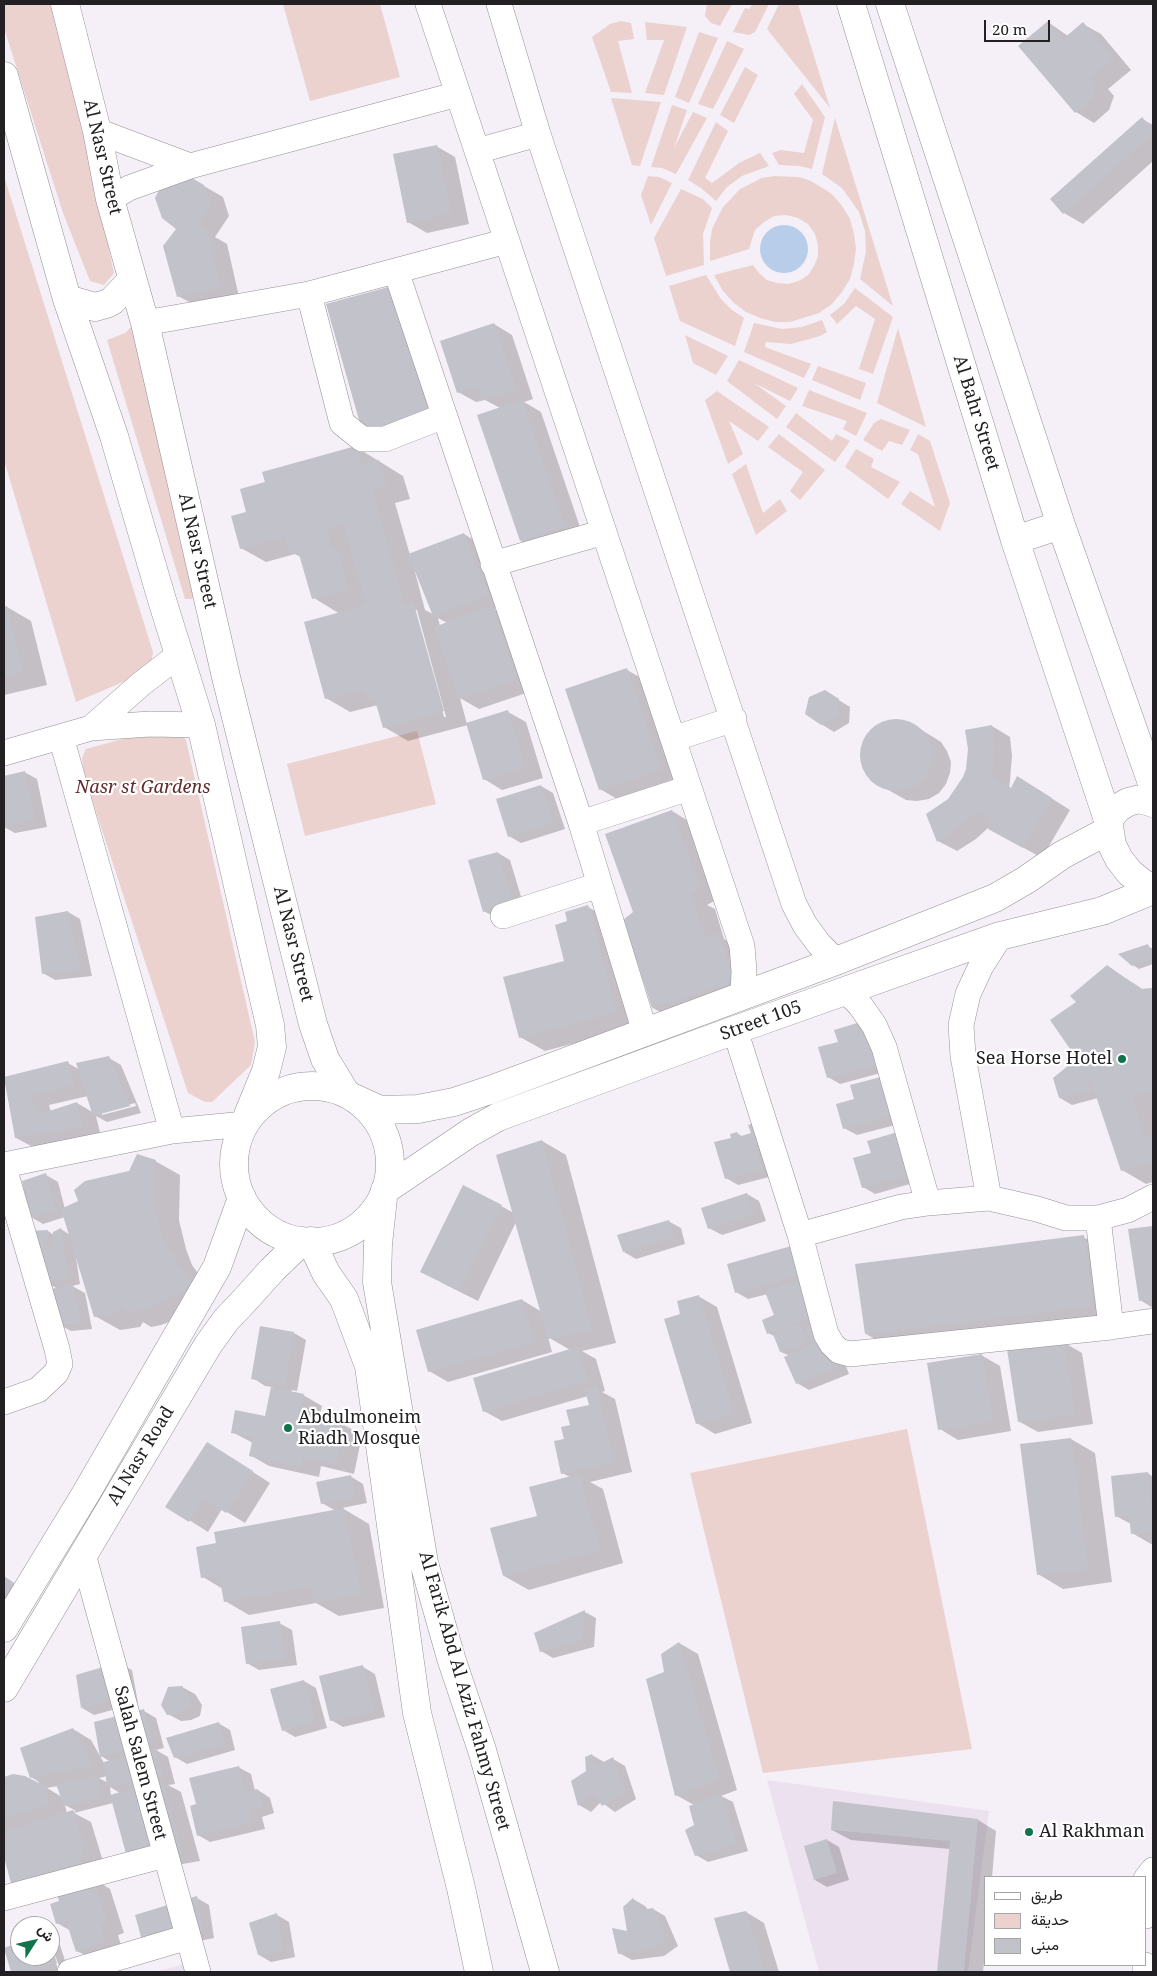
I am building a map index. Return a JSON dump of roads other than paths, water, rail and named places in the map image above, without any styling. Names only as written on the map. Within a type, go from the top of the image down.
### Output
[{"type":"main road","name":"Al Nasr Street","points":[[65,4],[97,132],[110,199],[145,323],[226,677],[313,1024],[326,1059],[351,1096]]},
{"type":"main road","name":"Al Bahr Street","points":[[851,4],[1015,540],[1109,825],[1112,845],[1119,859],[1129,872],[1153,889]]},
{"type":"main road","points":[[859,30],[892,8],[1061,525],[1153,786]]},
{"type":"main road","points":[[4,76],[9,110],[67,299],[114,436],[200,725],[270,1025],[272,1047],[266,1071],[247,1119],[237,1145],[235,1172],[242,1198],[254,1216],[271,1229],[290,1238],[307,1241],[327,1241],[350,1233],[369,1218],[384,1194],[390,1171],[388,1143],[376,1118],[351,1096],[317,1086],[289,1089],[264,1102],[247,1119]]},
{"type":"main road","points":[[67,299],[95,308],[112,301],[132,280]]},
{"type":"main road","points":[[1015,540],[1061,525]]},
{"type":"main road","name":"Street 105","points":[[351,1096],[380,1110],[418,1109],[454,1102],[836,961],[995,898],[1026,880],[1109,825],[1118,808],[1128,802],[1140,799],[1153,803]]},
{"type":"main road","name":"Street 105","points":[[384,1194],[471,1132],[498,1117],[1000,936],[1102,911],[1153,889]]},
{"type":"main road","name":"Al Farik Abd Al Aziz Fahmy Street","points":[[384,1194],[378,1244],[377,1282],[424,1563],[451,1658],[482,1750],[545,1972]]},
{"type":"main road","name":"Al Nasr Road","points":[[4,1628],[85,1495],[217,1267],[242,1198]]},
{"type":"main road","name":"Al Farik Abd Al Aziz Fahmy Street","points":[[307,1241],[344,1299],[369,1366],[417,1713],[461,1888],[479,1972]]},
{"type":"main road","name":"Al Nasr Road","points":[[4,1688],[208,1345],[238,1307],[272,1270],[307,1241]]},
{"type":"street","points":[[428,4],[742,946],[743,996]]},
{"type":"street","points":[[499,4],[538,134],[794,904],[805,925],[819,944],[836,961]]},
{"type":"street","points":[[110,199],[129,188],[190,166],[458,94]]},
{"type":"street","points":[[97,132],[190,166]]},
{"type":"street","points":[[477,151],[538,134]]},
{"type":"street","points":[[145,323],[308,294],[507,241]]},
{"type":"street","points":[[396,271],[581,823],[645,1032]]},
{"type":"street","points":[[308,294],[342,423],[362,439],[385,439],[444,416]]},
{"type":"street","points":[[493,564],[604,532]]},
{"type":"street","points":[[91,728],[180,654]]},
{"type":"street","points":[[673,739],[734,719]]},
{"type":"street","points":[[4,753],[91,728],[150,724],[200,725]]},
{"type":"street","points":[[61,737],[172,1131]]},
{"type":"street","points":[[581,823],[689,788]]},
{"type":"street","points":[[503,916],[599,885]]},
{"type":"street","points":[[989,1198],[963,1056],[961,1025],[968,994],[1000,936]]},
{"type":"street","points":[[846,991],[860,1005],[874,1025],[884,1047],[928,1202]]},
{"type":"street","points":[[735,1030],[800,1235],[826,1334],[839,1351],[850,1354],[1111,1327],[1152,1327]]},
{"type":"street","points":[[4,1402],[38,1390],[56,1374],[60,1364],[58,1349],[4,1166],[172,1131],[247,1119]]},
{"type":"street","points":[[800,1235],[901,1207],[928,1202],[989,1198],[1066,1218],[1098,1218],[1128,1210],[1153,1197]]},
{"type":"street","points":[[1098,1218],[1111,1327]]},
{"type":"street","name":"Salah Salem Street","points":[[83,1554],[198,1972]]},
{"type":"street","points":[[4,1898],[165,1855]]},
{"type":"street","points":[[70,1972],[188,1937]]},
{"type":"water","points":[[784,225],[793,227],[801,232],[806,240],[808,249],[806,258],[801,266],[793,271],[784,273],[775,271],[767,266],[762,258],[760,249],[762,240],[767,232],[775,227]]},
{"type":"place","name":"Sea Horse Hotel","points":[[1122,1059]]},
{"type":"place","name":"Abdulmoneim Riadh Mosque","points":[[288,1428]]},
{"type":"place","name":"Al Rakhman","points":[[1029,1832]]},
{"type":"park label","name":"Nasr st Gardens","points":[[143,788]]}]
